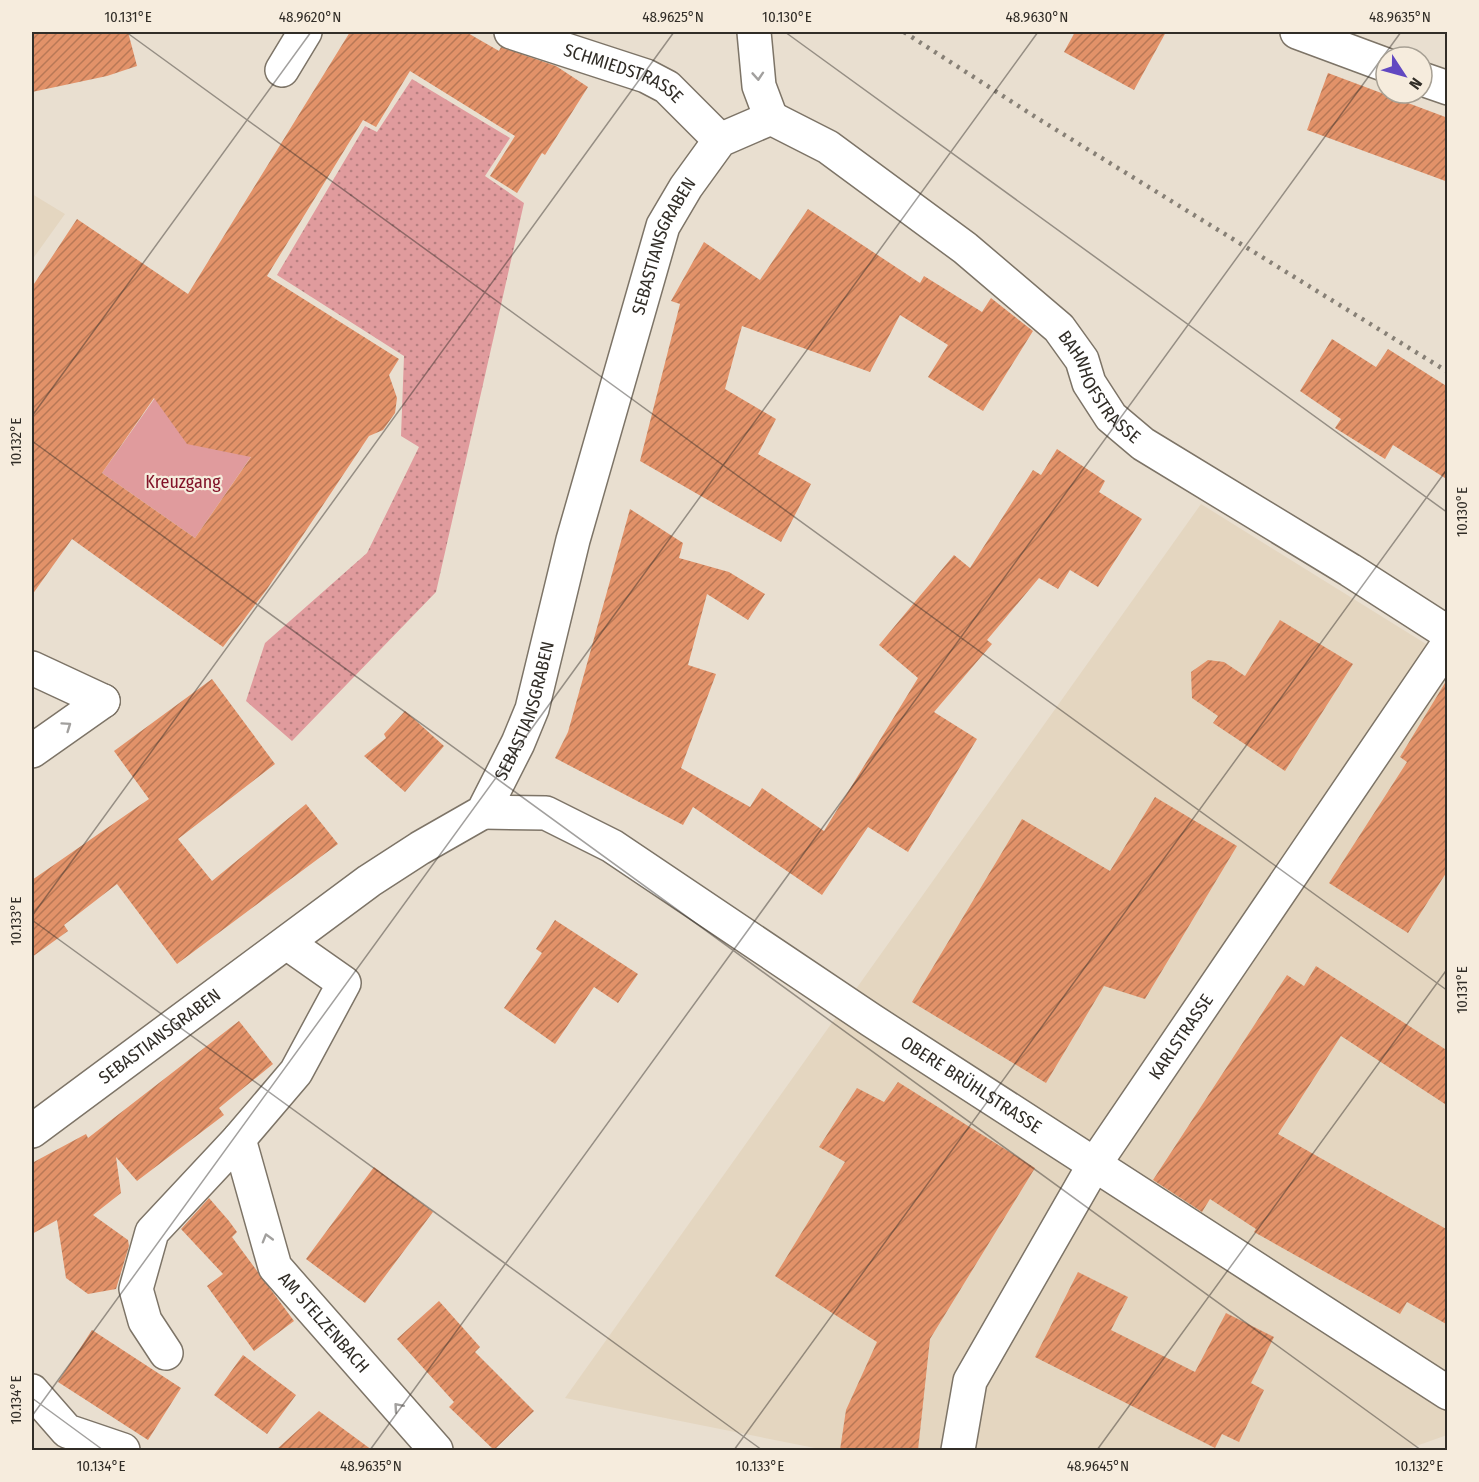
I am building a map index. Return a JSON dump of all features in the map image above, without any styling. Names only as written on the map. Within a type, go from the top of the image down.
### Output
[{"type":"street","points":[[282,70],[305,32]]},
{"type":"street","name":"SCHMIEDSTRASSE","points":[[511,32],[646,76],[667,87],[720,140]]},
{"type":"street","points":[[720,140],[771,118],[759,86],[754,32]]},
{"type":"street","points":[[1297,32],[1374,61]]},
{"type":"street","name":"BAHNHOFSTRASSE","points":[[771,118],[828,147],[965,248],[1059,328],[1082,360],[1089,383],[1111,417],[1143,444],[1350,570],[1448,633]]},
{"type":"street","name":"SEBASTIANSGRABEN","points":[[32,1131],[378,876],[420,848],[483,812],[532,709],[573,540],[663,226],[686,187],[720,140]]},
{"type":"street","name":"KARLSTRASSE","points":[[958,1450],[970,1381],[1094,1165],[1448,644]]},
{"type":"street","points":[[32,668],[103,701],[32,751]]},
{"type":"street","name":"OBERE BRÜHLSTRASSE","points":[[483,812],[546,813],[612,846],[871,1020],[1448,1393]]},
{"type":"street","points":[[166,1353],[145,1321],[136,1289],[152,1232],[239,1139],[296,1072],[344,982],[287,943]]},
{"type":"street","name":"AM STELZENBACH","points":[[239,1139],[275,1267],[436,1450]]},
{"type":"street","points":[[32,1391],[67,1431],[123,1450]]},
{"type":"shaded area","points":[[32,194],[65,214],[32,260]]},
{"type":"shaded area","points":[[1201,504],[1447,657],[1447,1435],[1405,1450],[825,1450],[565,1398]]},
{"type":"green space","points":[[412,79],[510,138],[485,176],[524,203],[436,592],[292,741],[246,701],[265,643],[367,553],[419,447],[401,436],[404,356],[277,275],[365,126],[377,132]]},
{"type":"green space","name":"Kreuzgang","points":[[174,371],[266,435],[195,538],[102,473]]},
{"type":"building","points":[[32,32],[128,32],[137,66],[107,76],[32,92]]},
{"type":"building","points":[[350,32],[466,32],[499,51],[501,47],[556,66],[588,87],[545,155],[542,153],[517,193],[490,176],[515,136],[410,71],[376,127],[363,120],[267,276],[399,359],[389,375],[397,398],[395,413],[383,430],[369,436],[267,589],[223,647],[72,539],[32,595],[32,287],[77,219],[188,294]],"holes":[[[154,398],[187,444],[251,457],[195,538],[102,473]]]},
{"type":"building","points":[[1075,32],[1166,32],[1134,90],[1064,52]]},
{"type":"building","points":[[1328,73],[1374,90],[1374,105],[1413,105],[1448,118],[1448,182],[1307,130]]},
{"type":"building","points":[[808,209],[920,283],[924,276],[982,312],[991,298],[1033,331],[983,411],[928,377],[948,345],[900,315],[870,372],[742,326],[725,389],[776,419],[758,454],[811,484],[781,542],[640,461],[680,304],[671,301],[704,242],[760,280]]},
{"type":"building","points":[[1332,339],[1376,367],[1388,349],[1448,387],[1448,480],[1393,445],[1385,459],[1335,428],[1341,419],[1300,391]]},
{"type":"building","points":[[1057,449],[1105,481],[1099,492],[1142,519],[1098,587],[1070,570],[1058,589],[1039,578],[987,640],[992,644],[934,712],[977,739],[908,852],[868,827],[822,895],[693,807],[683,825],[555,758],[568,732],[630,509],[683,543],[679,558],[729,572],[765,594],[748,620],[707,594],[688,665],[716,674],[681,768],[750,807],[762,788],[824,831],[918,678],[879,645],[954,555],[970,568],[1033,470],[1041,475]]},
{"type":"building","points":[[1280,620],[1353,664],[1285,771],[1213,723],[1218,716],[1192,698],[1191,672],[1208,660],[1224,662],[1245,676]]},
{"type":"building","points":[[1448,678],[1448,870],[1408,933],[1329,883],[1407,762],[1400,757]]},
{"type":"building","points":[[212,679],[275,764],[178,839],[212,881],[306,804],[338,844],[177,964],[117,884],[64,925],[68,931],[32,957],[32,880],[149,799],[114,751]]},
{"type":"building","points":[[405,711],[444,746],[405,792],[364,756],[386,738],[384,734]]},
{"type":"building","points":[[1155,797],[1237,846],[1145,999],[1104,986],[1046,1083],[912,1002],[1022,819],[1110,871]]},
{"type":"building","points":[[555,920],[638,974],[618,1003],[594,987],[555,1044],[504,1008],[542,953],[536,949]]},
{"type":"building","points":[[1316,966],[1448,1051],[1448,1106],[1341,1036],[1278,1134],[1448,1230],[1448,1325],[1407,1302],[1400,1314],[1254,1232],[1256,1229],[1210,1199],[1202,1212],[1153,1180],[1287,975],[1304,986]]},
{"type":"building","points":[[239,1021],[273,1064],[219,1108],[224,1115],[137,1181],[116,1157],[121,1193],[93,1215],[128,1240],[129,1246],[116,1289],[88,1294],[66,1278],[57,1220],[32,1234],[32,1163],[86,1134],[88,1138]]},
{"type":"building","points":[[898,1082],[1035,1168],[930,1339],[918,1450],[840,1450],[846,1410],[877,1342],[775,1276],[845,1162],[819,1147],[857,1088],[884,1102]]},
{"type":"building","points":[[374,1167],[433,1212],[365,1303],[306,1259]]},
{"type":"building","points":[[209,1198],[237,1232],[232,1237],[294,1321],[254,1351],[207,1286],[223,1274],[181,1229]]},
{"type":"building","points":[[1078,1272],[1128,1297],[1111,1330],[1195,1372],[1226,1313],[1274,1337],[1251,1383],[1264,1390],[1239,1442],[1222,1434],[1215,1448],[1035,1357]]},
{"type":"building","points":[[439,1301],[480,1347],[475,1352],[534,1411],[494,1450],[449,1407],[454,1402],[397,1339]]},
{"type":"building","points":[[92,1330],[181,1388],[148,1440],[58,1382]]},
{"type":"building","points":[[243,1355],[296,1395],[267,1434],[214,1395]]},
{"type":"building","points":[[319,1411],[372,1450],[276,1450]]},
{"type":"railway","points":[[904,32],[1037,118],[1448,372]]}]
